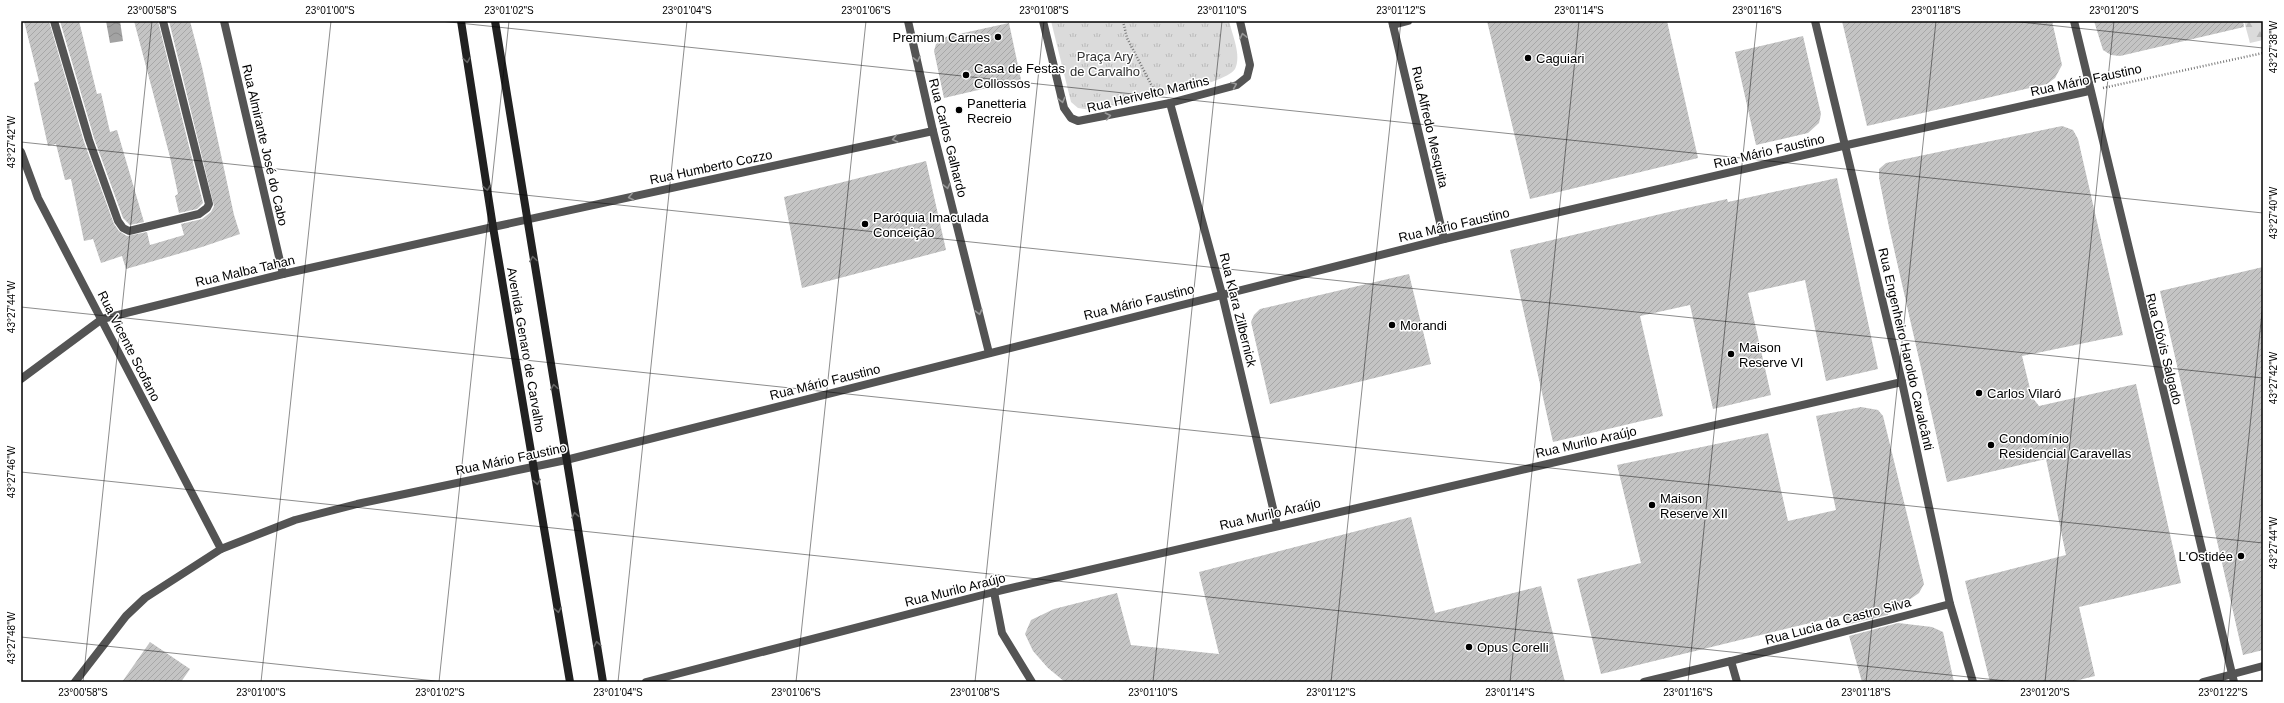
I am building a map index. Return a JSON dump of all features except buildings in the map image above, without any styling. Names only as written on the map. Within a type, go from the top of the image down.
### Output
[{"type":"street","points":[[54,21],[89,140],[118,221],[123,228],[129,231],[199,214],[207,208],[209,204],[163,21]]},
{"type":"street","name":"Rua Almirante José do Cabo","points":[[224,21],[283,274]]},
{"type":"street","name":"Avenida Genaro de Carvalho","points":[[461,21],[493,227],[570,682]]},
{"type":"street","name":"Avenida Genaro de Carvalho","points":[[495,21],[526,219],[603,682]]},
{"type":"street","name":"Rua Carlos Galhardo","points":[[908,21],[933,131],[989,353]]},
{"type":"street","name":"Rua Herivelto Martins","points":[[1043,21],[1064,108],[1071,118],[1078,121],[1086,121],[1166,104],[1237,86],[1247,77],[1250,65],[1240,21]]},
{"type":"street","points":[[1393,23],[1408,21]]},
{"type":"street","name":"Rua Engenheiro Haroldo Cavalcânti","points":[[1815,21],[1902,382],[1950,604],[1973,682]]},
{"type":"street","name":"Rua Clóvis Salgado","points":[[2074,21],[2089,92],[2233,678]]},
{"type":"street","name":"Rua Alfredo Mesquita","points":[[1393,23],[1444,240]]},
{"type":"street","name":"Rua Mário Faustino","points":[[75,682],[126,616],[145,598],[221,549],[295,520],[357,504],[534,468],[1222,294],[1444,240],[1846,145],[2089,92]]},
{"type":"street","name":"Rua Klara Zilbernick","points":[[1166,104],[1222,294],[1277,525]]},
{"type":"street","name":"Rua Humberto Cozzo","points":[[493,227],[933,131]]},
{"type":"street","name":"Rua Vicente Scofano","points":[[21,152],[38,198],[221,549]]},
{"type":"street","name":"Rua Malba Tahan","points":[[21,380],[102,319],[283,274],[493,227]]},
{"type":"street","name":"Rua Murilo Araújo","points":[[646,682],[994,592],[1277,525],[1902,382]]},
{"type":"street","points":[[994,592],[1002,633],[1032,682]]},
{"type":"street","name":"Rua Lucia da Castro Silva","points":[[1644,682],[1950,604]]},
{"type":"street","points":[[1731,661],[1737,682]]},
{"type":"street","points":[[2203,682],[2233,678],[2263,666]]},
{"type":"path","points":[[1123,21],[1127,38],[1166,104]]},
{"type":"path","name":"Rua Mário Faustino","points":[[2089,92],[2263,53]]},
{"type":"green space","name":"Praça Ary de Carvalho","points":[[1051,21],[1229,21],[1237,52],[1237,64],[1235,69],[1227,75],[1212,82],[1191,88],[1091,110],[1078,108],[1071,102]]},
{"type":"green space","points":[[2244,21],[2263,21],[2263,40],[2250,43]]},
{"type":"water","points":[[106,21],[120,21],[123,41],[110,43]]},
{"type":"place","name":"Premium Carnes","points":[[998,37]]},
{"type":"place","name":"Caguiari","points":[[1528,58]]},
{"type":"place","name":"Casa de Festas Collossos","points":[[966,75]]},
{"type":"place","name":"Panetteria Recreio","points":[[959,110]]},
{"type":"place","name":"Paróquia Imaculada Conceição","points":[[865,224]]},
{"type":"place","name":"Morandi","points":[[1392,325]]},
{"type":"place","name":"Maison Reserve VI","points":[[1731,354]]},
{"type":"place","name":"Carlos Vilaró","points":[[1979,393]]},
{"type":"place","name":"Condomínio Residencial Caravellas","points":[[1991,445]]},
{"type":"place","name":"Maison Reserve XII","points":[[1652,505]]},
{"type":"place","name":"L'Ostidée","points":[[2241,556]]},
{"type":"place","name":"Opus Corelli","points":[[1469,647]]}]
